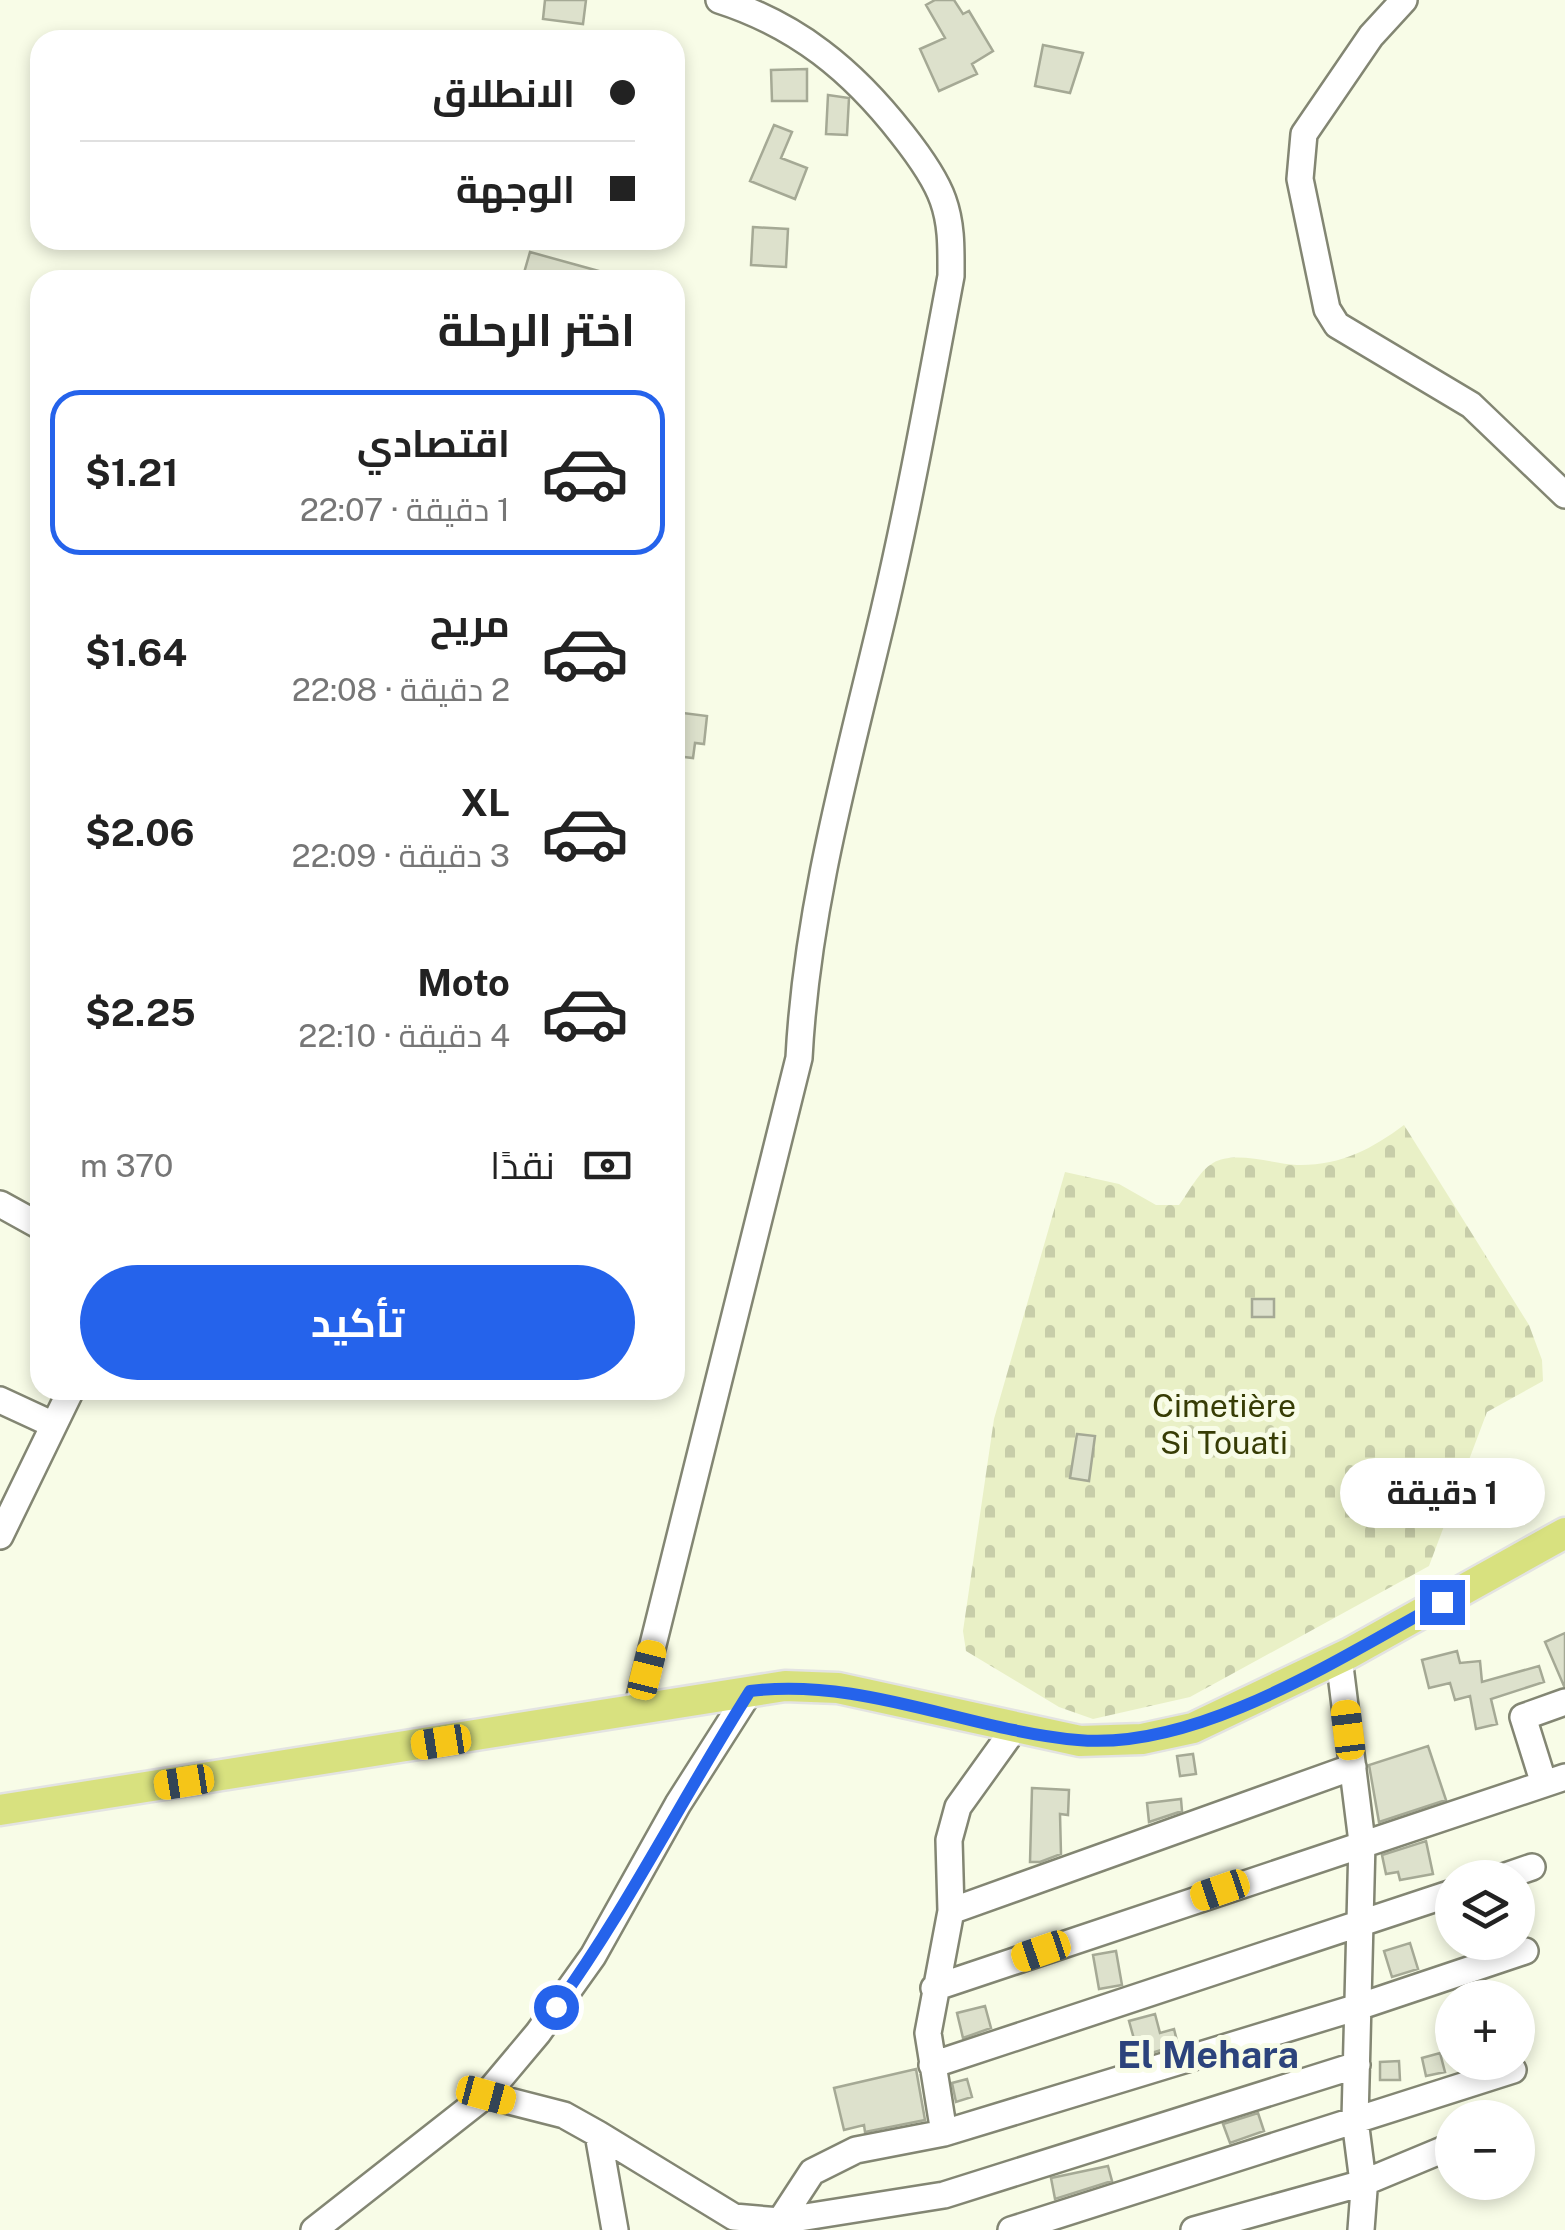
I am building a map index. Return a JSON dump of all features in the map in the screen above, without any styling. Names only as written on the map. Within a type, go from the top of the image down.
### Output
[{"type":"main road","points":[[0,1810],[750,1691],[838,1688],[1014,1729],[1080,1740],[1142,1739],[1193,1728],[1339,1658],[1565,1533]]},
{"type":"street","points":[[637,1709],[799,1058],[804,972],[815,904],[901,539],[951,276],[951,236],[942,198],[915,150],[868,90],[812,42],[760,13],[719,0]]},
{"type":"street","points":[[1404,0],[1371,36],[1304,134],[1300,179],[1328,309],[1337,326],[1471,405],[1565,496]]},
{"type":"street","points":[[0,1204],[30,1220]]},
{"type":"street","points":[[0,1400],[54,1425]]},
{"type":"street","points":[[0,1536],[66,1400]]},
{"type":"street","points":[[1339,1658],[1362,1842],[1355,2120],[1363,2183],[1361,2230]]},
{"type":"street","points":[[314,2230],[486,2095],[593,1956],[678,1804],[750,1691]]},
{"type":"street","points":[[934,1988],[1554,1781],[1523,1718],[1565,1702]]},
{"type":"street","points":[[944,2133],[928,2032],[951,1910],[949,1840],[958,1807],[1014,1729]]},
{"type":"street","points":[[951,1910],[1353,1767]]},
{"type":"street","points":[[932,2065],[1435,1899]]},
{"type":"street","points":[[781,2225],[812,2172],[835,2158],[944,2133],[1358,2008],[1499,1960]]},
{"type":"street","points":[[486,2095],[564,2115],[739,2223],[781,2225],[944,2196],[1356,2065]]},
{"type":"street","points":[[1012,2230],[1482,2080]]},
{"type":"street","points":[[598,2134],[615,2230]]},
{"type":"street","points":[[1194,2230],[1363,2183],[1435,2153]]},
{"type":"green space","name":"Cimetière Si Touati","points":[[1404,1125],[1529,1325],[1542,1360],[1543,1381],[1487,1412],[1429,1566],[1190,1697],[1093,1719],[1059,1707],[966,1651],[963,1631],[994,1419],[1065,1172],[1119,1184],[1156,1205],[1179,1205],[1203,1171],[1222,1159],[1297,1165],[1327,1163],[1380,1142]]},
{"type":"building","points":[[545,0],[586,0],[583,24],[543,19]]},
{"type":"building","points":[[935,0],[954,0],[963,14],[969,11],[993,51],[972,64],[977,74],[939,91],[920,49],[945,38],[926,5]]},
{"type":"building","points":[[1043,45],[1083,53],[1070,93],[1035,86]]},
{"type":"building","points":[[807,69],[807,101],[772,101],[771,70]]},
{"type":"building","points":[[828,95],[849,98],[847,135],[826,134]]},
{"type":"building","points":[[774,125],[792,132],[781,158],[807,168],[795,199],[750,181]]},
{"type":"building","points":[[753,227],[788,229],[786,267],[751,265]]},
{"type":"building","points":[[530,252],[595,270],[525,270]]},
{"type":"building","points":[[685,713],[707,716],[704,744],[695,743],[693,758],[685,757]]},
{"type":"building","points":[[1252,1299],[1274,1299],[1274,1317],[1252,1317]]},
{"type":"building","points":[[1077,1434],[1095,1436],[1089,1481],[1070,1478]]},
{"type":"building","points":[[1565,1633],[1565,1686],[1564,1686],[1545,1642]]},
{"type":"building","points":[[1457,1651],[1460,1663],[1480,1661],[1482,1682],[1539,1666],[1544,1682],[1491,1699],[1497,1724],[1476,1729],[1470,1696],[1455,1700],[1450,1683],[1429,1688],[1422,1660]]},
{"type":"building","points":[[1428,1746],[1446,1800],[1379,1822],[1369,1765]]},
{"type":"building","points":[[1193,1754],[1196,1774],[1180,1776],[1177,1756]]},
{"type":"building","points":[[1032,1788],[1069,1790],[1068,1815],[1060,1814],[1061,1854],[1040,1862],[1030,1862]]},
{"type":"building","points":[[1181,1799],[1182,1811],[1149,1822],[1147,1803]]},
{"type":"building","points":[[1426,1841],[1433,1874],[1400,1880],[1398,1872],[1386,1874],[1382,1855]]},
{"type":"building","points":[[1410,1943],[1418,1969],[1392,1977],[1384,1951]]},
{"type":"building","points":[[1116,1951],[1122,1985],[1099,1989],[1093,1955]]},
{"type":"building","points":[[985,2006],[991,2028],[963,2038],[957,2013]]},
{"type":"building","points":[[1155,2014],[1160,2033],[1174,2029],[1178,2045],[1128,2060],[1122,2041],[1134,2039],[1129,2021]]},
{"type":"building","points":[[1435,2054],[1435,2074],[1426,2076],[1422,2058]]},
{"type":"building","points":[[1399,2061],[1400,2080],[1380,2080],[1380,2062]]},
{"type":"building","points":[[916,2069],[925,2120],[865,2132],[864,2125],[844,2130],[834,2088]]},
{"type":"building","points":[[967,2079],[972,2097],[956,2102],[952,2083]]},
{"type":"building","points":[[1258,2113],[1264,2131],[1230,2143],[1223,2124]]},
{"type":"building","points":[[1108,2166],[1112,2181],[1055,2199],[1051,2178]]},
{"type":"district","name":"El Mehara","points":[[1208,2054]]},
{"type":"route","points":[[556,2007],[593,1956],[678,1804],[750,1691],[785,1686],[838,1688],[1014,1729],[1080,1740],[1142,1739],[1193,1728],[1350,1653],[1442,1602]]}]
